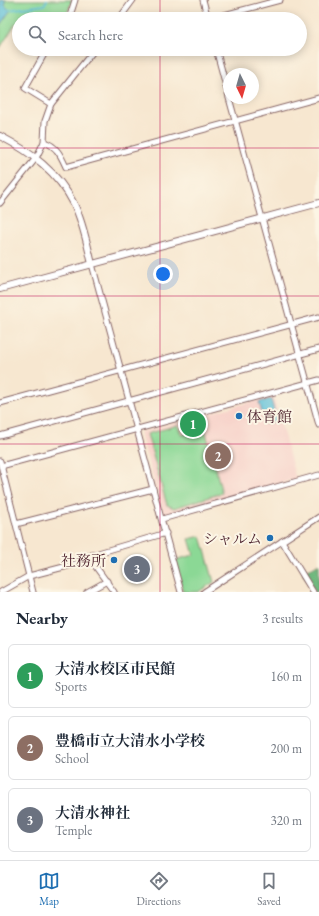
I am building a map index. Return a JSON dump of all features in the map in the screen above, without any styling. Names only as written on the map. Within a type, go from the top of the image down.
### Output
[{"type":"street","points":[[71,12],[75,0]]},
{"type":"street","points":[[125,12],[134,0]]},
{"type":"street","points":[[203,0],[207,12]]},
{"type":"street","points":[[235,12],[280,0]]},
{"type":"street","points":[[42,56],[25,88],[51,104]]},
{"type":"street","points":[[0,202],[36,158],[44,142],[45,121],[51,104],[90,56]]},
{"type":"street","points":[[218,56],[223,75]]},
{"type":"street","points":[[44,142],[52,145],[61,156],[66,168],[319,98]]},
{"type":"street","points":[[231,104],[308,383],[318,413],[319,425]]},
{"type":"street","points":[[0,136],[17,145],[50,169],[59,180],[74,205],[92,264],[181,592]]},
{"type":"street","points":[[0,289],[319,203]]},
{"type":"street","points":[[0,403],[319,317]]},
{"type":"street","points":[[0,436],[319,349]]},
{"type":"street","points":[[34,592],[1,463],[137,430],[319,380]]},
{"type":"street","points":[[162,519],[319,475]]},
{"type":"street","points":[[16,524],[153,489]]},
{"type":"street","points":[[204,592],[319,517]]},
{"type":"street","points":[[114,592],[88,556],[166,533]]},
{"type":"street","points":[[282,541],[313,592]]},
{"type":"street","points":[[1,592],[29,576],[91,560]]},
{"type":"street","points":[[87,592],[107,581]]},
{"type":"shaded area","points":[[273,396],[296,479],[164,517],[140,432]]},
{"type":"green space","points":[[0,0],[72,0],[68,12],[12,12],[12,29],[0,48]]},
{"type":"green space","points":[[178,425],[182,435],[205,429],[222,493],[174,508],[167,505],[147,434]]},
{"type":"green space","points":[[201,536],[214,582],[198,592],[183,592],[175,560],[194,555],[189,539]]},
{"type":"green space","points":[[319,563],[319,592],[315,592],[303,573]]},
{"type":"water","points":[[0,0],[5,0],[5,5],[10,11],[0,25]]},
{"type":"water","points":[[271,399],[277,421],[265,424],[259,402]]},
{"type":"waterway","points":[[8,10],[44,5],[47,0]]},
{"type":"place","name":"体育館","points":[[239,416]]},
{"type":"place","name":"大清水校区市民館","points":[[193,424]]},
{"type":"place","name":"豊橋市立大清水小学校","points":[[218,456]]},
{"type":"place","name":"シャルム","points":[[270,538]]},
{"type":"place","name":"社務所","points":[[114,560]]},
{"type":"place","name":"大清水神社","points":[[137,569]]}]
